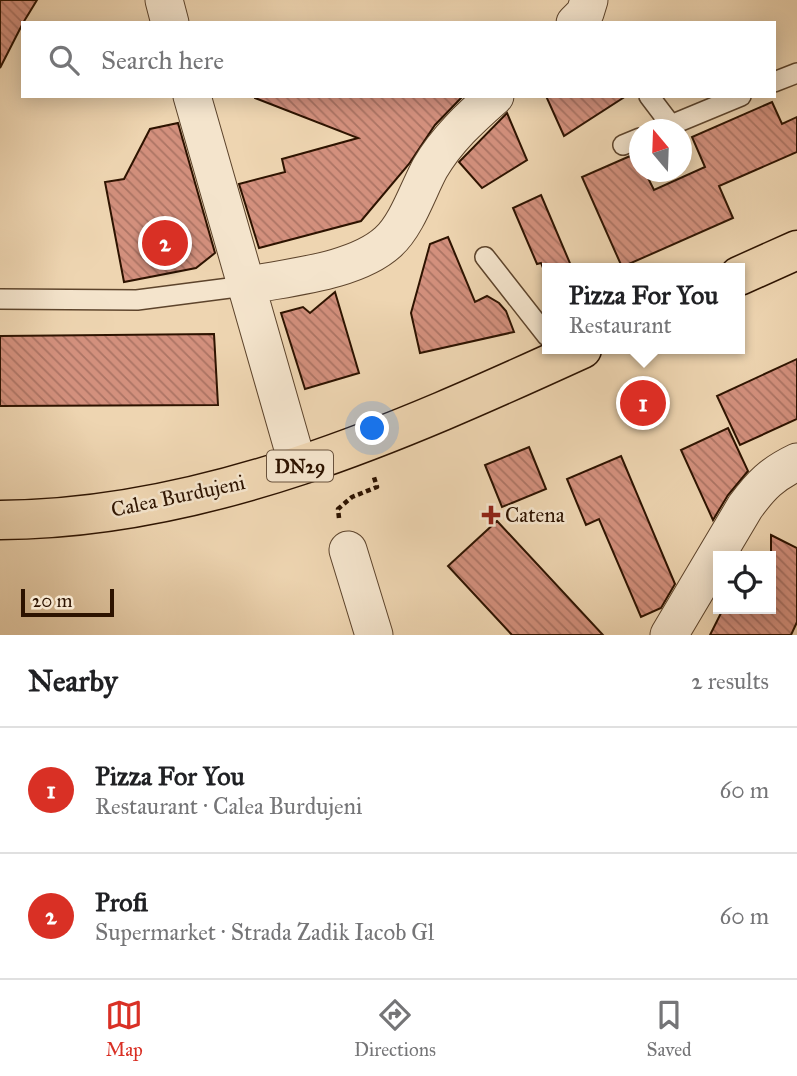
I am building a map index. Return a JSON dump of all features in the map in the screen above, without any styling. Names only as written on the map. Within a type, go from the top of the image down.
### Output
[{"type":"main road","points":[[745,273],[797,250]]},
{"type":"main road","name":"Calea Burdujeni","points":[[0,520],[113,512],[237,485],[362,444],[423,420],[550,354]]},
{"type":"street","points":[[164,0],[169,21]]},
{"type":"street","points":[[193,98],[298,466]]},
{"type":"street","points":[[245,286],[356,261],[388,242],[414,203],[429,170],[446,144],[493,98]]},
{"type":"street","points":[[669,635],[745,507],[763,482],[797,462]]},
{"type":"street","points":[[348,550],[374,635]]},
{"type":"lane","points":[[776,81],[797,73]]},
{"type":"lane","points":[[650,98],[662,119]]},
{"type":"lane","points":[[685,119],[736,98]]},
{"type":"lane","points":[[485,257],[542,324]]},
{"type":"lane","points":[[0,299],[137,300],[245,286]]},
{"type":"path","points":[[348,550],[338,509],[352,497],[377,487],[362,444]]},
{"type":"building","points":[[0,0],[37,0],[24,21],[21,21],[21,27],[0,68]]},
{"type":"building","points":[[255,98],[461,98],[435,125],[409,164],[361,221],[259,248],[239,184],[285,172],[282,159],[358,138]]},
{"type":"building","points":[[547,98],[623,98],[564,136]]},
{"type":"building","points":[[772,102],[782,124],[797,117],[797,152],[719,186],[733,218],[631,263],[620,263],[582,177],[629,156],[629,182],[650,182],[654,190],[672,182],[692,182],[692,173],[705,167],[692,137]]},
{"type":"building","points":[[507,113],[527,160],[482,188],[459,162]]},
{"type":"building","points":[[178,123],[215,253],[196,268],[124,282],[105,182],[124,179],[150,129]]},
{"type":"building","points":[[541,195],[570,263],[537,264],[513,208]]},
{"type":"building","points":[[448,237],[475,302],[487,296],[499,303],[506,311],[514,332],[420,353],[411,313],[430,244]]},
{"type":"building","points":[[335,292],[359,373],[305,389],[281,313],[303,307],[310,313]]},
{"type":"building","points":[[214,334],[218,405],[0,406],[0,336]]},
{"type":"building","points":[[797,359],[797,419],[740,445],[717,396]]},
{"type":"building","points":[[728,428],[748,471],[728,495],[713,520],[681,450]]},
{"type":"building","points":[[529,447],[546,489],[502,507],[485,465]]},
{"type":"building","points":[[621,456],[675,584],[661,608],[641,617],[599,519],[586,525],[567,479]]},
{"type":"building","points":[[497,521],[603,635],[512,635],[448,566]]},
{"type":"building","points":[[771,535],[797,548],[797,622],[791,635],[710,635],[720,614],[776,614],[776,551],[771,551]]},
{"type":"place","name":"Profi","points":[[165,243]]},
{"type":"place","name":"Pizza For You","points":[[643,403]]},
{"type":"place","name":"Catena","points":[[491,515]]}]
